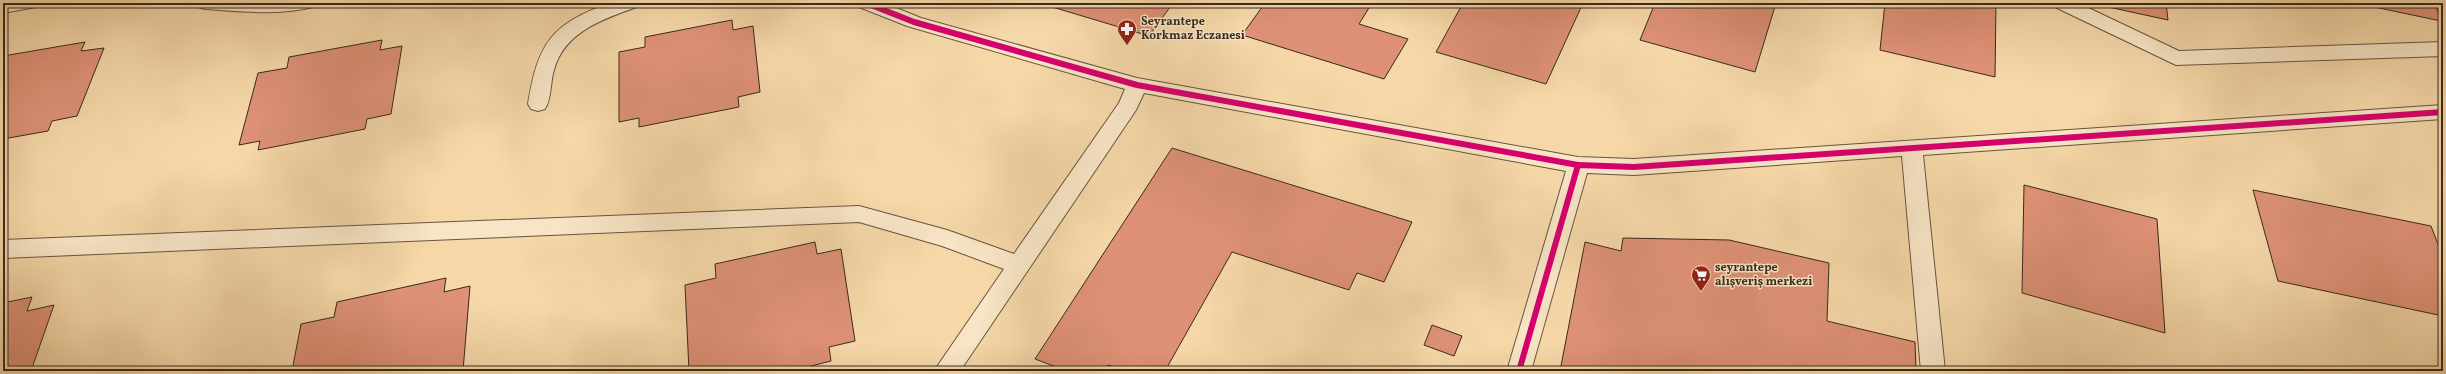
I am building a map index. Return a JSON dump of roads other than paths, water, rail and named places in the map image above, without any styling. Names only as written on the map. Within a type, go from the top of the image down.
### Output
[{"type":"street","points":[[3,7],[29,3]]},
{"type":"street","points":[[205,3],[273,6],[306,3]]},
{"type":"street","points":[[538,104],[544,68],[554,46],[578,24],[595,14],[630,3]]},
{"type":"street","points":[[866,3],[914,22],[1137,85],[1578,165],[1634,167],[2443,112]]},
{"type":"street","points":[[2062,3],[2176,58],[2443,49]]},
{"type":"street","points":[[946,371],[1129,105],[1137,85]]},
{"type":"street","points":[[1912,147],[1933,371]]},
{"type":"street","points":[[1519,371],[1578,165]]},
{"type":"street","points":[[3,249],[859,214],[946,239],[1019,265]]},
{"type":"place","name":"Seyrantepe Korkmaz Eczanesi","points":[[1127,46]]},
{"type":"place","name":"seyrantepe alışveriş merkezi","points":[[1701,292]]}]
